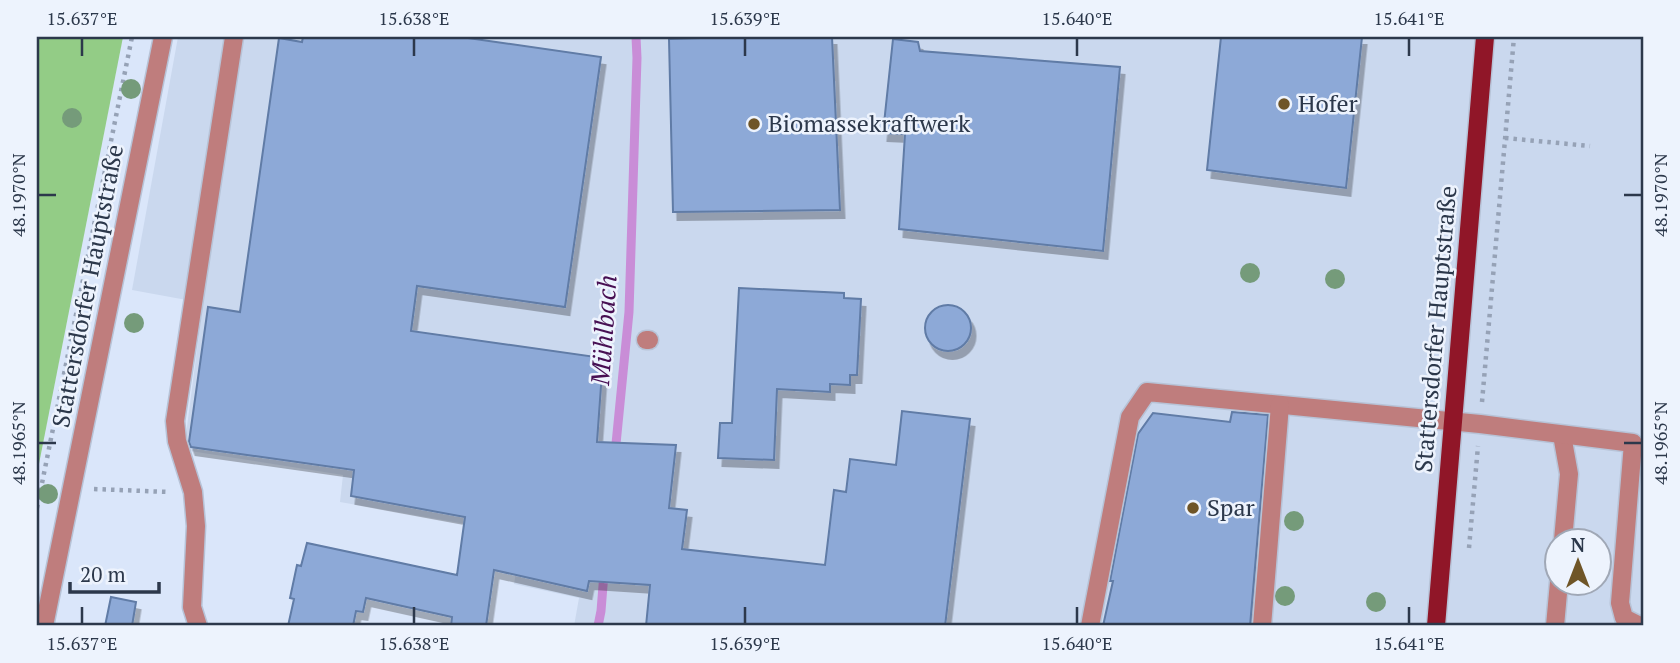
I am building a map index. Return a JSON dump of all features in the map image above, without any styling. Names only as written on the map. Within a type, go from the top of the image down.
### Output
[{"type":"main road","name":"Stattersdorfer Hauptstraße","points":[[1436,626],[1485,37]]},
{"type":"street","name":"Stattersdorfer Hauptstraße","points":[[44,626],[163,37]]},
{"type":"street","points":[[198,626],[192,607],[196,526],[193,492],[177,441],[175,421],[234,37]]},
{"type":"street","points":[[1090,626],[1130,417],[1147,392],[1480,424],[1633,443],[1620,603],[1624,618],[1643,625]]},
{"type":"street","points":[[1262,626],[1280,405]]},
{"type":"street","points":[[1562,435],[1569,474],[1564,526]]},
{"type":"street","points":[[1555,626],[1558,596]]},
{"type":"path","points":[[37,508],[132,37]]},
{"type":"path","points":[[1468,559],[1514,37]]},
{"type":"path","points":[[1505,138],[1590,146]]},
{"type":"path","points":[[72,488],[193,492]]},
{"type":"shaded area","points":[[178,37],[1643,37],[1643,626],[574,626],[579,598],[514,584],[523,534],[340,502],[343,475],[184,450],[203,303],[132,290]]},
{"type":"green space","points":[[37,37],[123,37],[37,474]]},
{"type":"building","points":[[303,37],[461,37],[601,57],[565,307],[417,286],[411,331],[603,358],[597,442],[676,445],[669,508],[687,510],[682,549],[825,565],[834,490],[846,492],[850,459],[896,465],[902,411],[970,419],[945,626],[646,626],[650,585],[589,581],[587,591],[494,570],[486,626],[451,626],[452,617],[366,598],[363,612],[356,611],[353,626],[288,626],[294,599],[290,598],[297,565],[301,566],[307,543],[457,575],[465,517],[351,496],[354,470],[191,447],[189,442],[208,307],[240,312],[279,38],[302,42]]},
{"type":"building","name":"Biomassekraftwerk","points":[[832,37],[840,210],[673,212],[669,39]]},
{"type":"building","name":"Hofer","points":[[1221,37],[1362,37],[1346,188],[1207,170]]},
{"type":"building","points":[[893,39],[918,42],[920,51],[1120,67],[1103,251],[899,229],[905,134],[883,133]]},
{"type":"building","points":[[739,288],[844,293],[844,298],[861,299],[857,375],[850,375],[850,385],[830,384],[830,392],[777,389],[774,460],[718,458],[720,423],[732,423]]},
{"type":"building","points":[[948,305],[964,312],[971,328],[964,344],[948,351],[932,344],[925,328],[932,312]]},
{"type":"building","name":"Spar","points":[[1232,412],[1268,415],[1250,626],[1103,626],[1138,434],[1153,413],[1230,422]]},
{"type":"building","points":[[111,597],[136,602],[132,626],[105,626]]},
{"type":"waterway","name":"Mühlbach","points":[[615,454],[629,312],[636,37]]},
{"type":"waterway","name":"Mühlbach","points":[[598,626],[604,573]]},
{"type":"place","name":"Hofer","points":[[1284,104]]},
{"type":"place","name":"Biomassekraftwerk","points":[[754,124]]},
{"type":"place","name":"Spar","points":[[1193,508]]}]
